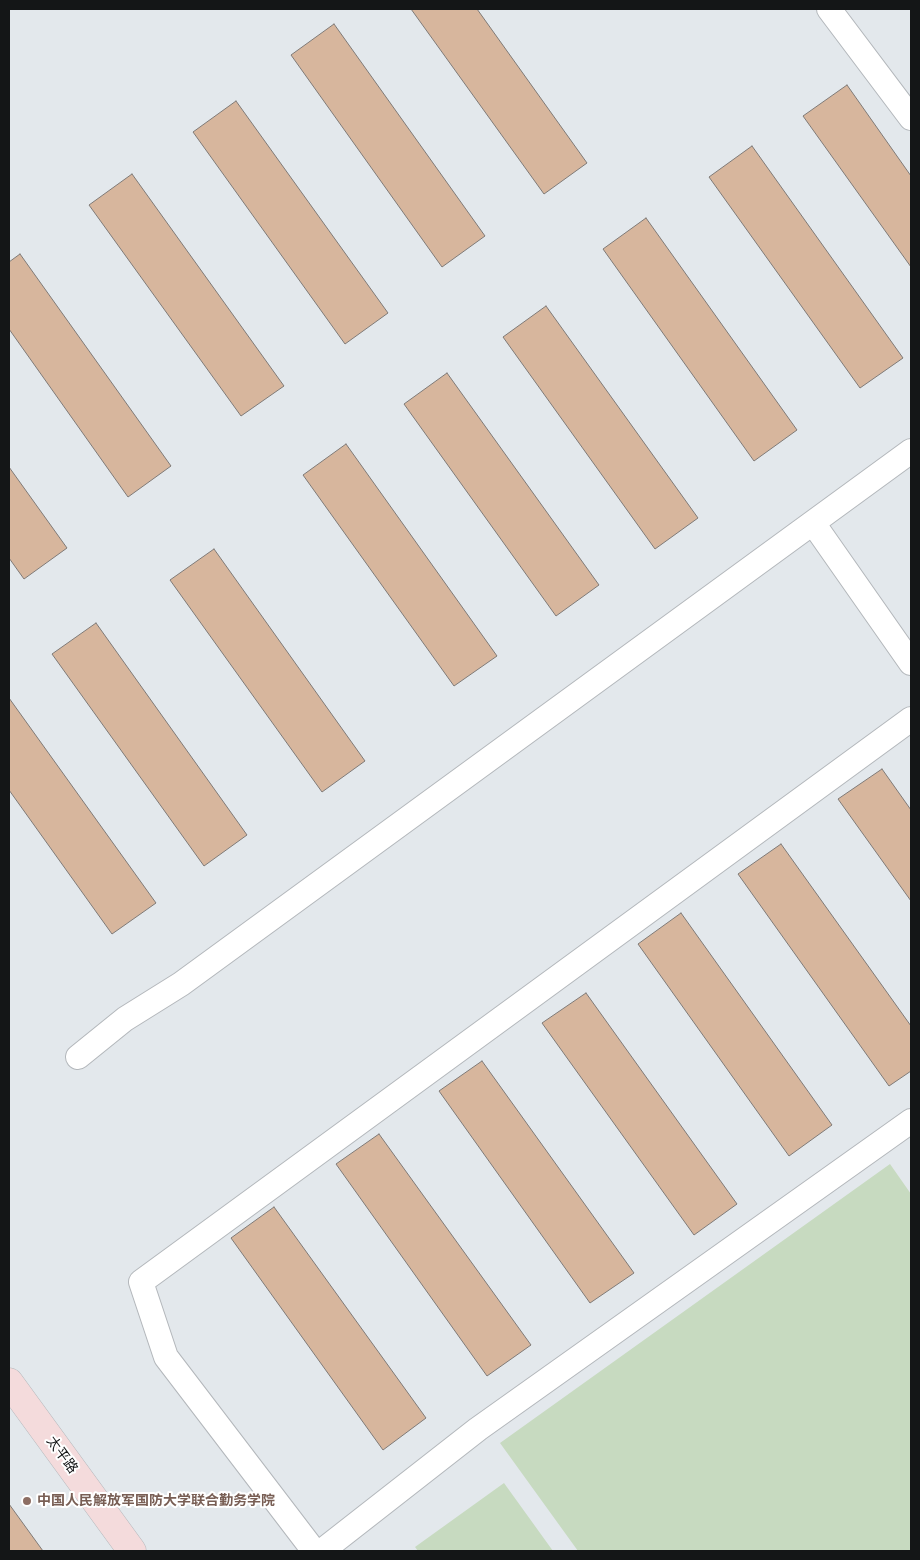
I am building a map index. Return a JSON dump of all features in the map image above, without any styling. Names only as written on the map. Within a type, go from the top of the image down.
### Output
[{"type":"street","points":[[829,9],[911,118]]},
{"type":"street","points":[[78,1057],[125,1019],[182,984],[911,451]]},
{"type":"street","points":[[813,523],[911,662]]},
{"type":"street","points":[[314,1551],[166,1357],[142,1282],[911,719]]},
{"type":"street","points":[[322,1551],[478,1429],[911,1121]]},
{"type":"street","name":"太平路","points":[[9,1382],[132,1551]]},
{"type":"green space","points":[[890,1164],[911,1194],[911,1551],[578,1551],[500,1443]]},
{"type":"green space","points":[[504,1483],[553,1551],[418,1551],[415,1547]]},
{"type":"building","points":[[411,9],[477,9],[587,163],[544,194]]},
{"type":"building","points":[[334,24],[485,236],[442,267],[291,55]]},
{"type":"building","points":[[847,85],[911,176],[911,267],[803,116]]},
{"type":"building","points":[[236,101],[388,313],[345,344],[193,132]]},
{"type":"building","points":[[752,146],[903,358],[860,388],[709,177]]},
{"type":"building","points":[[132,174],[284,386],[241,416],[89,205]]},
{"type":"building","points":[[646,218],[797,430],[754,461],[603,249]]},
{"type":"building","points":[[20,254],[171,466],[128,497],[9,329],[9,262]]},
{"type":"building","points":[[546,306],[698,518],[655,549],[503,337]]},
{"type":"building","points":[[447,373],[599,585],[556,616],[404,404]]},
{"type":"building","points":[[346,444],[497,656],[454,686],[303,475]]},
{"type":"building","points":[[9,467],[67,548],[24,579],[9,558]]},
{"type":"building","points":[[214,549],[365,761],[322,792],[170,580]]},
{"type":"building","points":[[96,623],[247,835],[204,866],[52,654]]},
{"type":"building","points":[[9,698],[156,903],[112,934],[9,790]]},
{"type":"building","points":[[882,769],[911,810],[911,901],[838,799]]},
{"type":"building","points":[[781,844],[911,1026],[911,1071],[889,1086],[738,874]]},
{"type":"building","points":[[681,913],[832,1125],[789,1156],[638,944]]},
{"type":"building","points":[[586,993],[737,1204],[694,1235],[542,1023]]},
{"type":"building","points":[[482,1061],[634,1273],[590,1303],[439,1091]]},
{"type":"building","points":[[379,1134],[531,1345],[487,1376],[336,1164]]},
{"type":"building","points":[[274,1207],[426,1418],[383,1450],[231,1238]]},
{"type":"building","points":[[9,1504],[43,1551],[9,1551]]},
{"type":"place","name":"中国人民解放军国防大学联合勤务学院","points":[[27,1501]]}]
